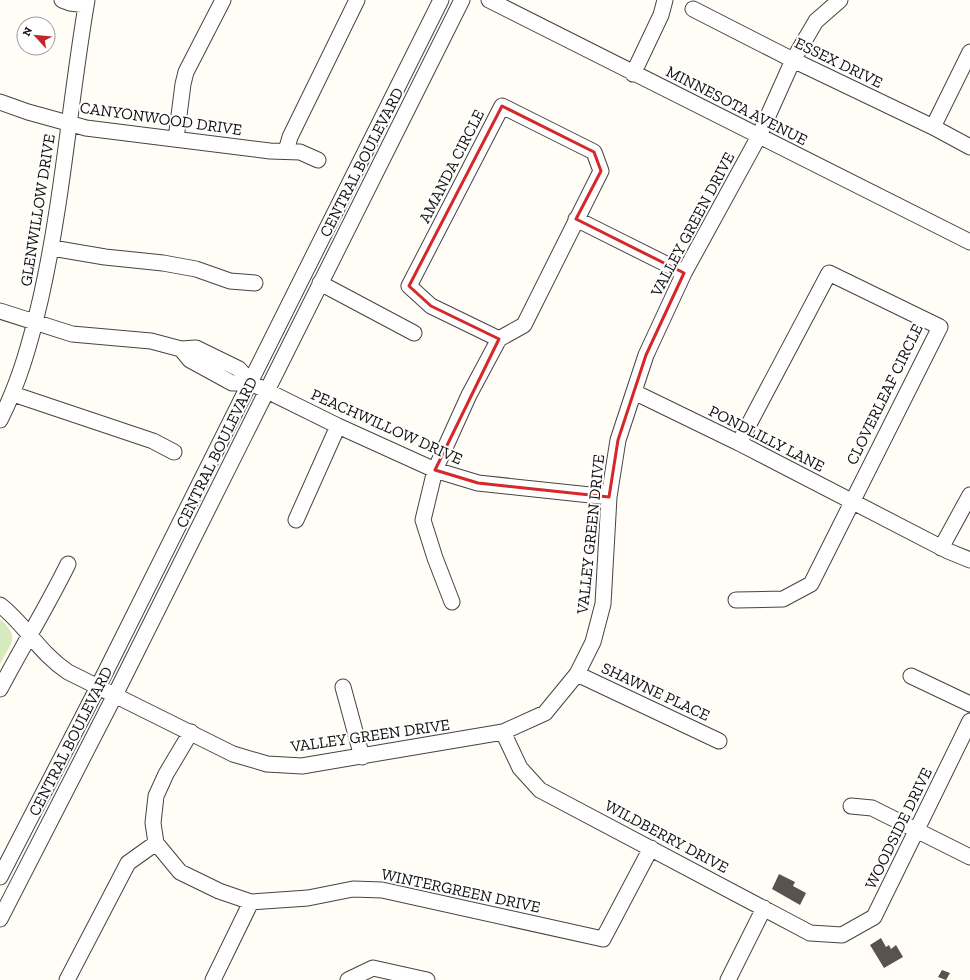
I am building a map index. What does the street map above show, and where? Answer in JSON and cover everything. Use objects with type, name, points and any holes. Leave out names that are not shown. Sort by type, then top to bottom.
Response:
[{"type":"street","points":[[62,0],[70,3],[87,3]]},
{"type":"street","points":[[176,139],[186,72],[223,0]]},
{"type":"street","points":[[286,151],[290,137],[357,0]]},
{"type":"street","name":"CENTRAL BOULEVARD","points":[[2,868],[98,687],[441,0]]},
{"type":"street","name":"CENTRAL BOULEVARD","points":[[0,919],[22,873],[115,695],[462,0]]},
{"type":"street","name":"MINNESOTA AVENUE","points":[[489,0],[633,74],[970,242]]},
{"type":"street","points":[[633,74],[661,15],[665,0]]},
{"type":"street","name":"VALLEY GREEN DRIVE","points":[[0,605],[14,617],[47,656],[57,664],[98,687],[233,754],[267,764],[302,766],[503,732],[545,713],[577,674],[593,642],[603,604],[609,497],[618,440],[646,355],[684,273],[759,136],[794,60],[816,22],[840,0]]},
{"type":"street","name":"GLENWILLOW DRIVE","points":[[0,420],[13,394],[35,323],[52,248],[87,3]]},
{"type":"street","name":"ESSEX DRIVE","points":[[693,8],[794,60],[933,127],[970,147]]},
{"type":"street","points":[[933,127],[970,52]]},
{"type":"street","name":"CANYONWOOD DRIVE","points":[[0,102],[28,112],[86,128],[270,152],[300,152],[318,160]]},
{"type":"street","name":"AMANDA CIRCLE","points":[[502,106],[594,152],[601,172],[576,219],[524,325],[499,339],[431,306],[409,286],[502,106]]},
{"type":"street","points":[[576,219],[684,273]]},
{"type":"street","points":[[52,248],[106,257],[163,263],[196,269],[230,281],[255,283]]},
{"type":"street","name":"CLOVERLEAF CIRCLE","points":[[739,444],[828,272],[940,327],[851,501]]},
{"type":"street","points":[[320,283],[414,332]]},
{"type":"street","name":"PEACHWILLOW DRIVE","points":[[0,311],[72,334],[150,341],[181,349],[190,360],[232,383],[251,383],[338,426],[435,470],[478,483],[609,497]]},
{"type":"street","points":[[452,602],[435,558],[423,520],[435,470],[470,395],[499,339]]},
{"type":"street","name":"PONDLILLY LANE","points":[[634,392],[942,548],[970,560]]},
{"type":"street","points":[[13,394],[153,441],[174,452]]},
{"type":"street","points":[[296,520],[338,426]]},
{"type":"street","points":[[942,548],[970,495]]},
{"type":"street","points":[[736,600],[783,599],[811,584],[851,501]]},
{"type":"street","points":[[0,689],[29,635],[43,614],[68,564]]},
{"type":"street","name":"SHAWNE PLACE","points":[[577,674],[719,741]]},
{"type":"street","points":[[911,676],[970,704]]},
{"type":"street","points":[[344,686],[362,757]]},
{"type":"street","name":"WOODSIDE DRIVE","points":[[842,935],[874,917],[970,721]]},
{"type":"street","points":[[67,980],[128,863],[156,843],[153,823],[156,796],[166,774],[191,732]]},
{"type":"street","name":"WILDBERRY DRIVE","points":[[503,732],[520,768],[540,790],[810,933],[842,935]]},
{"type":"street","points":[[851,806],[872,808],[970,857]]},
{"type":"street","name":"WINTERGREEN DRIVE","points":[[156,843],[180,872],[220,891],[251,902],[308,898],[353,889],[382,890],[603,939],[651,848]]},
{"type":"street","points":[[2,868],[22,873]]},
{"type":"street","points":[[213,980],[251,902]]},
{"type":"street","points":[[728,980],[764,908]]},
{"type":"street","points":[[348,980],[373,968],[426,980]]},
{"type":"highlighted area","points":[[502,106],[594,152],[601,171],[576,219],[684,273],[646,355],[618,440],[609,497],[478,483],[435,470],[499,339],[431,306],[409,286]]},
{"type":"green space","points":[[0,619],[10,631],[12,641],[0,664]]},
{"type":"building","points":[[779,874],[795,882],[793,886],[806,893],[800,905],[772,889]]},
{"type":"building","points":[[881,938],[886,947],[889,945],[891,949],[896,945],[903,957],[884,968],[870,945]]},
{"type":"building","points":[[942,970],[950,973],[946,980],[938,977]]}]
